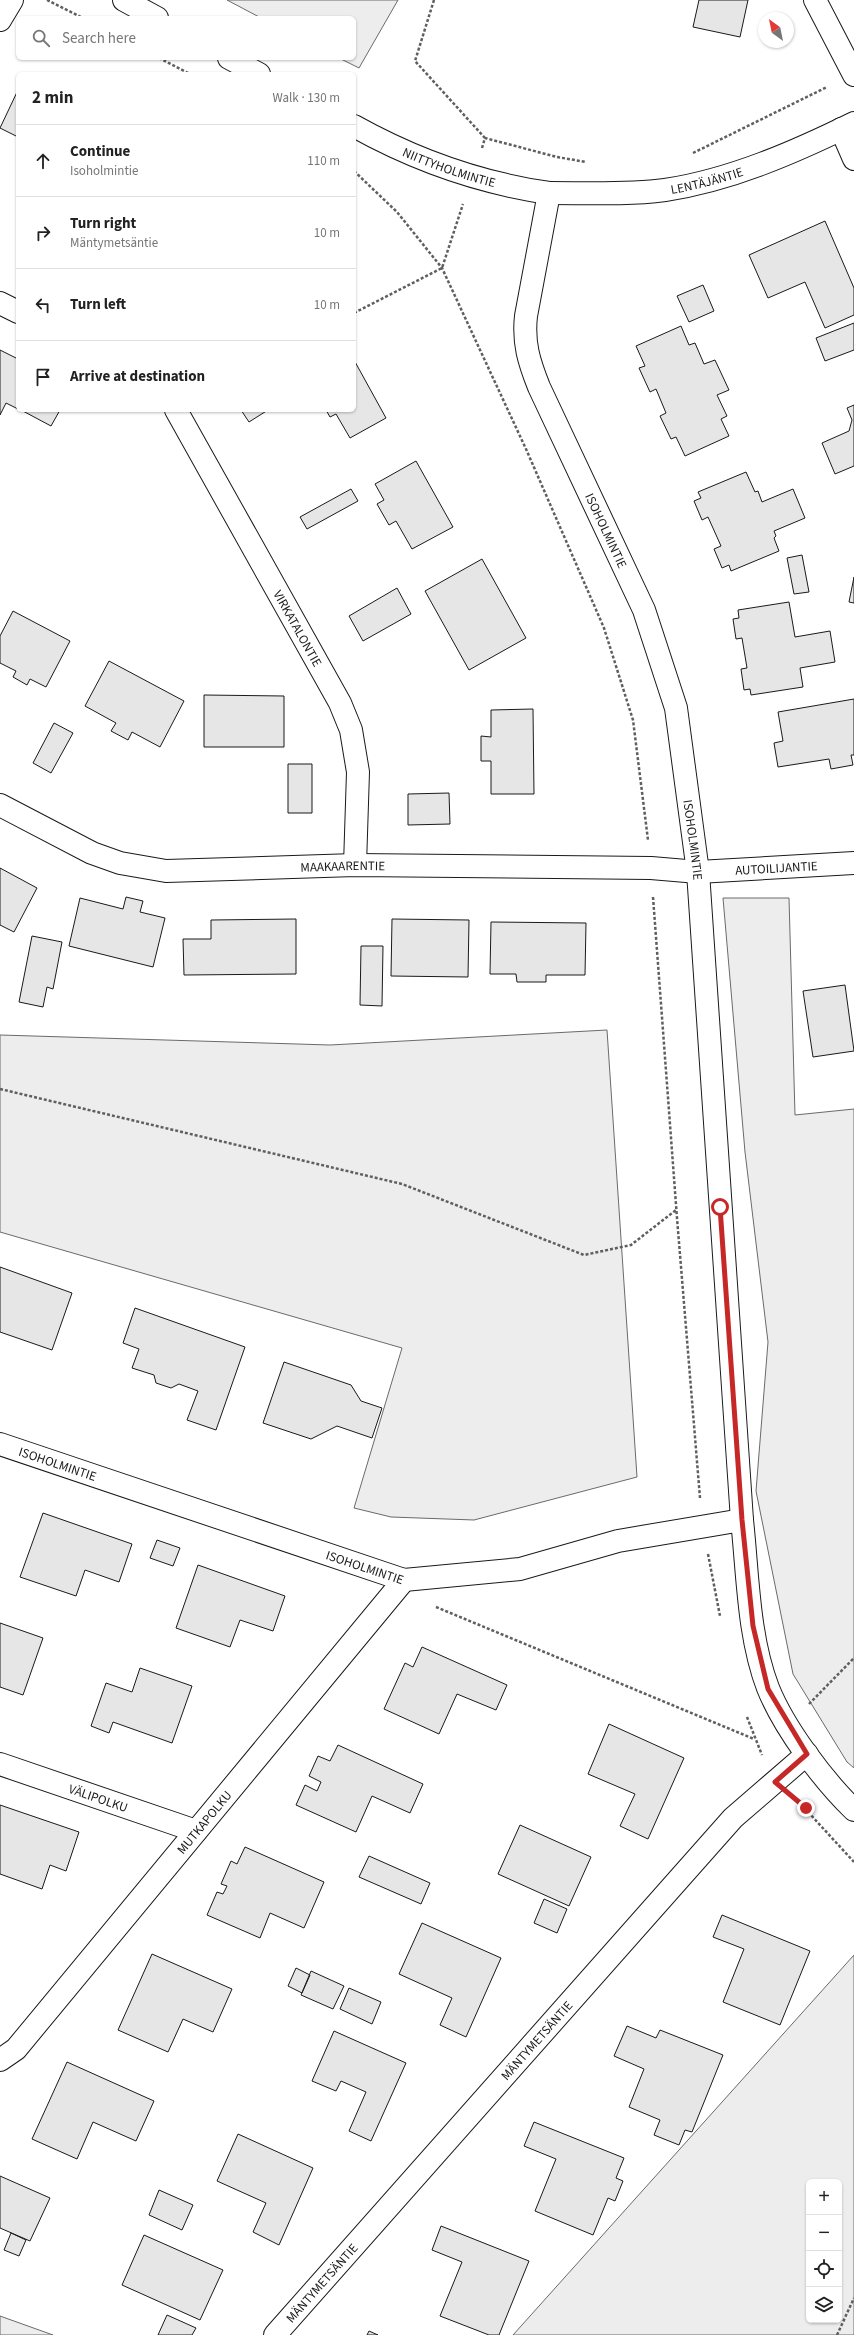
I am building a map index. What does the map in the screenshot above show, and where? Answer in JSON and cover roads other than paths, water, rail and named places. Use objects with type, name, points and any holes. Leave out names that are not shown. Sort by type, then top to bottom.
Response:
[{"type":"street","points":[[0,20],[12,0]]},
{"type":"street","points":[[124,0],[153,16]]},
{"type":"street","points":[[815,0],[854,74]]},
{"type":"street","points":[[234,60],[255,72]]},
{"type":"street","points":[[848,126],[854,159]]},
{"type":"street","name":"LENTÄJÄNTIE","points":[[549,193],[620,193],[665,190],[706,181],[781,156],[848,126]]},
{"type":"street","name":"NIITTYHOLMINTIE","points":[[356,127],[418,158],[472,176],[517,188],[549,193]]},
{"type":"street","name":"ISOHOLMINTIE","points":[[549,193],[526,316],[524,334],[527,355],[539,387],[644,610],[676,708],[698,872],[742,1520],[753,1626],[768,1689],[807,1754],[835,1791],[854,1810]]},
{"type":"street","points":[[0,303],[16,311]]},
{"type":"street","name":"VIRKATALONTIE","points":[[177,412],[340,703],[351,730],[358,772],[355,865]]},
{"type":"street","name":"MAAKAARENTIE","points":[[0,805],[92,853],[120,862],[166,871],[355,865],[651,868],[698,872]]},
{"type":"street","name":"AUTOILIJANTIE","points":[[698,872],[854,863]]},
{"type":"street","name":"ISOHOLMINTIE","points":[[0,1444],[404,1580],[520,1569],[618,1541],[742,1520]]},
{"type":"street","name":"MUTKAPOLKU","points":[[0,2060],[16,2049],[404,1580]]},
{"type":"street","name":"MÄNTYMETSÄNTIE","points":[[275,2335],[733,1818],[807,1754]]},
{"type":"street","name":"VÄLIPOLKU","points":[[0,1764],[196,1831]]}]
